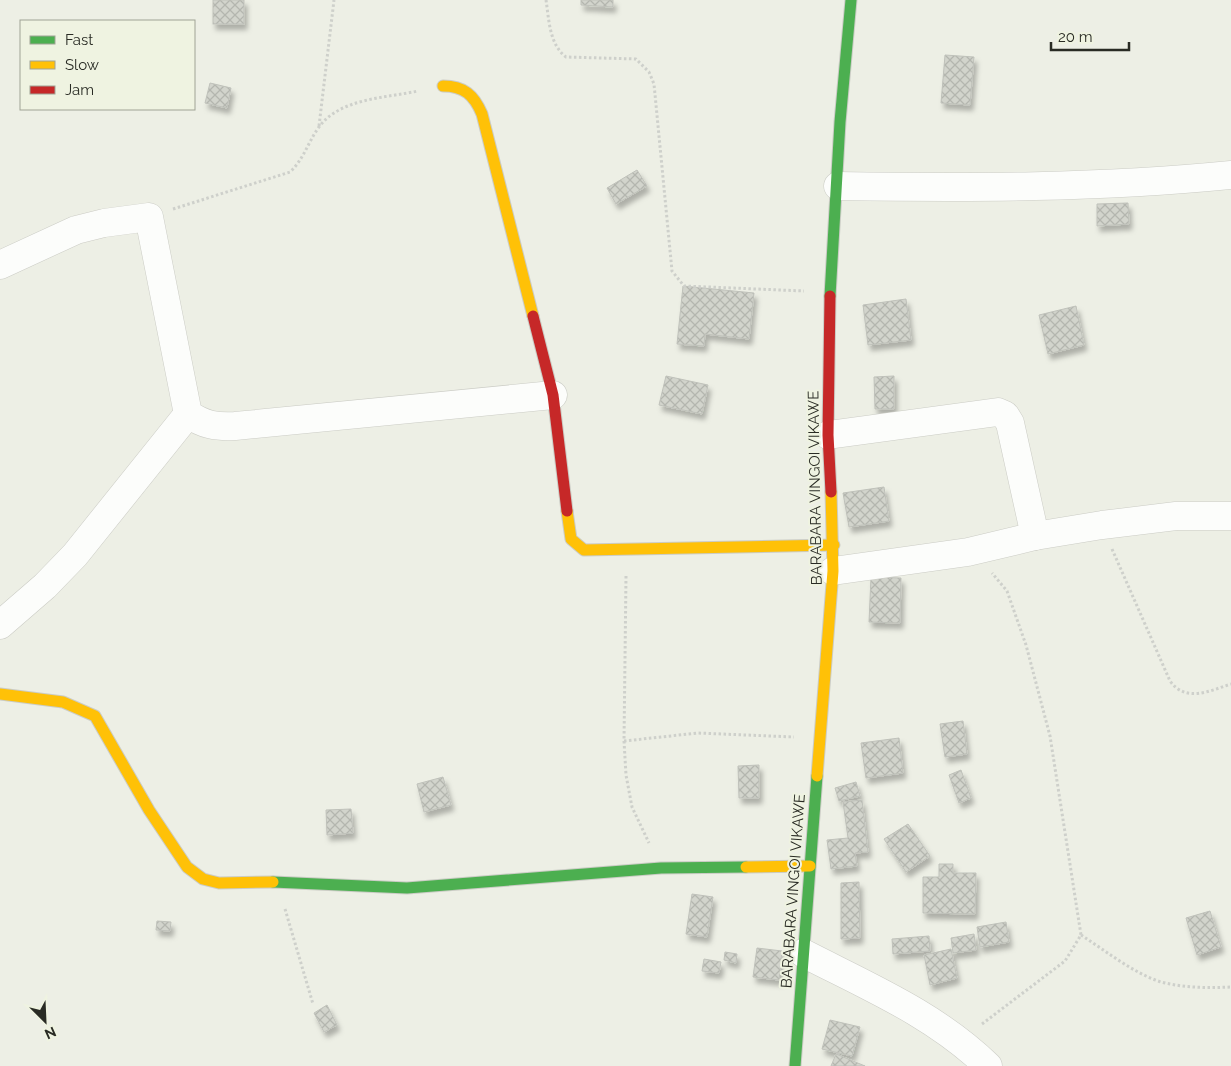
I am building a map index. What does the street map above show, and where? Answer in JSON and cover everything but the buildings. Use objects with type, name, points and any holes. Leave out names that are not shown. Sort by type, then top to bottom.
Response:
[{"type":"street","name":"BARABARA VINGOI VIKAWE","points":[[795,1066],[833,571],[834,545],[828,435],[830,292],[838,186],[840,122],[851,0]]},
{"type":"street","points":[[443,86],[462,87],[470,92],[482,114],[553,395],[571,539],[584,550],[834,545]]},
{"type":"street","points":[[838,186],[996,188],[1096,185],[1231,175]]},
{"type":"street","points":[[0,265],[76,230],[104,223],[149,217],[188,414],[203,424],[218,427],[553,395]]},
{"type":"street","points":[[828,435],[998,412],[1005,416],[1010,423],[1035,536]]},
{"type":"street","points":[[0,625],[45,586],[75,555],[188,414]]},
{"type":"street","points":[[833,571],[968,552],[1035,536],[1102,525],[1176,516],[1231,516]]},
{"type":"street","points":[[0,694],[30,696],[87,710],[95,716],[149,810],[187,867],[204,879],[219,883],[277,882],[407,888],[661,868],[810,866]]},
{"type":"street","points":[[803,953],[924,1015],[964,1043],[988,1066]]},
{"type":"path","points":[[319,127],[334,0]]},
{"type":"path","points":[[546,0],[553,39],[556,47],[566,57],[636,59],[649,72],[654,84],[672,271],[679,282],[684,286],[830,292]]},
{"type":"path","points":[[149,217],[245,188],[290,172],[301,159],[319,127],[329,116],[361,102],[443,86]]},
{"type":"path","points":[[1102,525],[1170,681],[1176,689],[1185,694],[1194,695],[1231,684]]},
{"type":"path","points":[[626,548],[624,741],[626,776],[632,807],[661,868]]},
{"type":"path","points":[[964,1043],[988,1017],[1027,992],[1065,961],[1080,935],[1050,736],[1030,658],[1006,591],[999,580],[968,552]]},
{"type":"path","points":[[624,741],[698,733],[819,737]]},
{"type":"path","points":[[277,882],[313,1004]]},
{"type":"path","points":[[1080,935],[1133,968],[1161,982],[1194,988],[1231,987]]},
{"type":"traffic: fast","points":[[830,296],[840,122],[851,0]]},
{"type":"traffic: fast","points":[[795,1066],[817,776]]},
{"type":"traffic: fast","points":[[273,882],[407,888],[661,868],[746,867]]},
{"type":"traffic: slow","points":[[443,86],[457,88],[467,93],[472,97],[482,114],[533,316]]},
{"type":"traffic: slow","points":[[817,776],[833,571],[831,492]]},
{"type":"traffic: slow","points":[[567,511],[571,539],[584,550],[834,545]]},
{"type":"traffic: slow","points":[[0,694],[63,702],[95,716],[149,810],[187,867],[203,879],[219,883],[273,882]]},
{"type":"traffic: slow","points":[[746,867],[810,866]]},
{"type":"traffic: jam","points":[[830,296],[828,435],[831,492]]},
{"type":"traffic: jam","points":[[533,316],[553,395],[567,511]]}]
